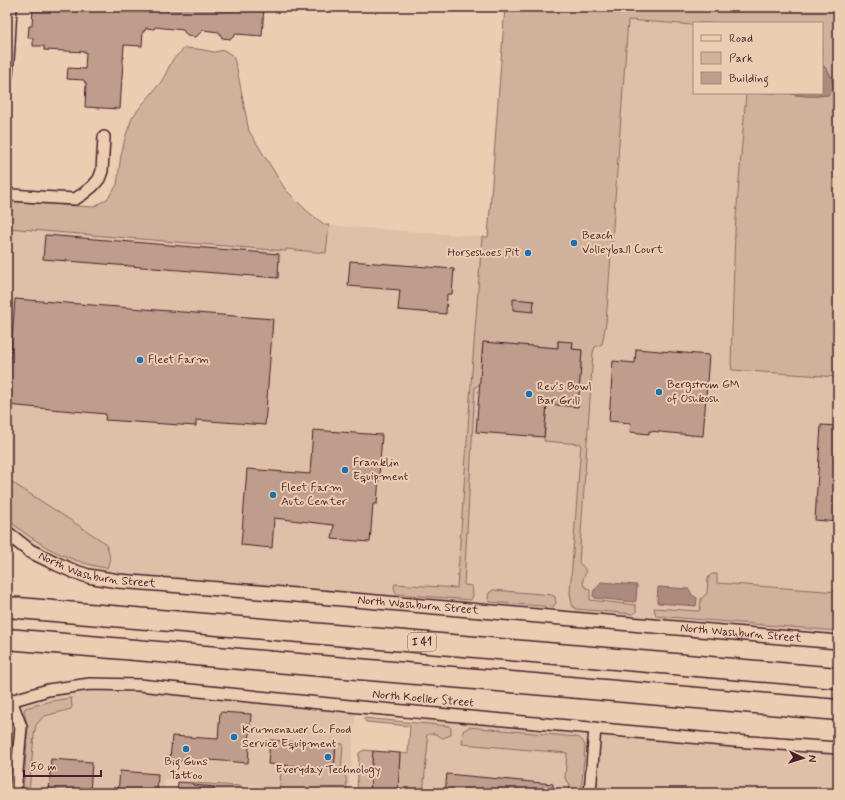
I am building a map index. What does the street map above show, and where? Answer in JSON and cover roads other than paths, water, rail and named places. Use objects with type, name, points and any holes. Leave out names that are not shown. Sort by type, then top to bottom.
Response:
[{"type":"highway","name":"I 41","points":[[7,607],[838,678]]},
{"type":"highway","points":[[7,640],[838,710]]},
{"type":"street","points":[[7,76],[11,7]]},
{"type":"street","points":[[7,192],[12,195],[39,198],[75,199],[93,186],[99,179],[102,171],[104,136]]},
{"type":"street","name":"North Washburn Street","points":[[8,534],[30,551],[73,571],[88,576],[118,581],[838,642]]},
{"type":"street","name":"North Koeller Street","points":[[9,701],[48,690],[90,684],[138,685],[348,706],[734,741],[838,748]]},
{"type":"street","points":[[9,701],[21,727],[15,793]]},
{"type":"street","points":[[590,793],[595,728]]},
{"type":"place","name":"Beach Volleyball Court","points":[[574,243]]},
{"type":"place","name":"Horseshoes Pit","points":[[528,253]]},
{"type":"place","name":"Fleet Farm","points":[[140,360]]},
{"type":"place","name":"Bergstrom GM of Oshkosh","points":[[659,392]]},
{"type":"place","name":"Rev's Bowl Bar Grill","points":[[529,394]]},
{"type":"place","name":"Franklin Equipment","points":[[345,470]]},
{"type":"place","name":"Fleet Farm Auto Center","points":[[273,495]]},
{"type":"place","name":"Krumenauer Co. Food Service Equipment","points":[[234,737]]},
{"type":"place","name":"Big Guns Tattoo","points":[[186,749]]},
{"type":"place","name":"Everyday Technology","points":[[328,757]]}]
